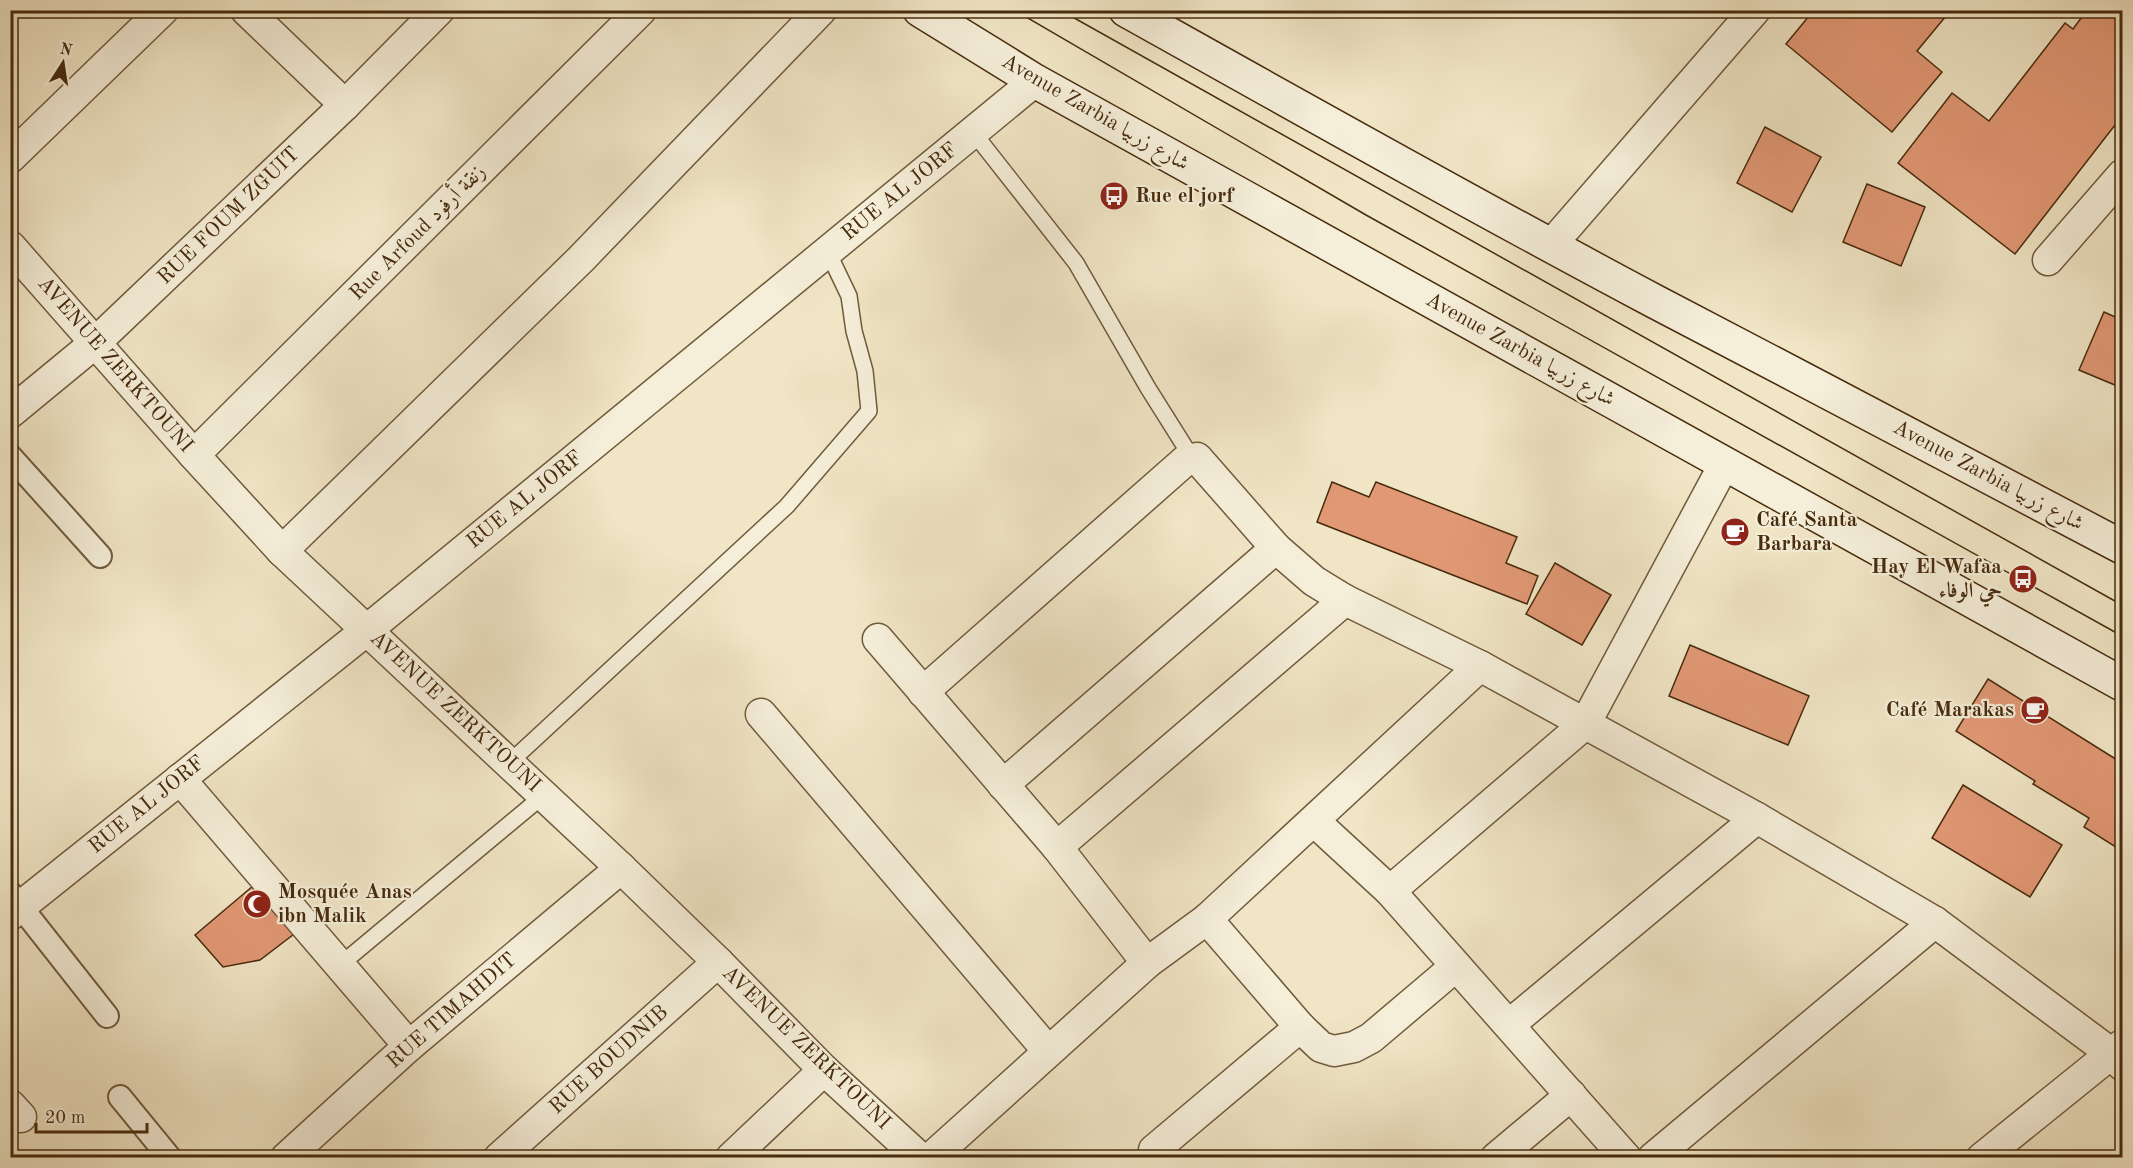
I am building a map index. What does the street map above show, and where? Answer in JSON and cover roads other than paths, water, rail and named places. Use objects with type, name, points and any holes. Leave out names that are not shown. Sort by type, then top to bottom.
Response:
[{"type":"main road","name":"Avenue Zarbia شارع زربيا","points":[[920,10],[1035,81],[2122,684]]},
{"type":"main road","name":"Avenue Zarbia شارع زربيا","points":[[1126,10],[1551,245],[2122,547]]},
{"type":"street","points":[[10,158],[163,10]]},
{"type":"street","name":"RUE FOUM ZGUIT","points":[[10,413],[95,343],[345,105],[439,10]]},
{"type":"street","name":"Rue Arfoud زنقة أرفود","points":[[194,455],[641,10]]},
{"type":"street","points":[[282,551],[581,259],[821,10]]},
{"type":"street","points":[[1551,245],[1755,10]]},
{"type":"street","points":[[255,14],[345,105]]},
{"type":"street","name":"RUE AL JORF","points":[[14,905],[180,779],[368,630],[1035,81]]},
{"type":"street","points":[[2048,260],[2122,174]]},
{"type":"street","name":"AVENUE ZERKTOUNI","points":[[10,246],[282,551],[621,868],[824,1070],[920,1158]]},
{"type":"street","points":[[10,456],[100,556]]},
{"type":"street","points":[[923,692],[1177,468],[1192,458],[1201,461],[1276,548],[1314,581],[1345,600],[1480,666],[1757,818],[1935,922],[2119,1055],[1982,1158]]},
{"type":"street","points":[[1390,891],[1585,724],[1725,463]]},
{"type":"street","points":[[1003,785],[1276,548]]},
{"type":"street","points":[[1057,847],[1345,600]]},
{"type":"street","points":[[878,639],[1057,847],[1147,963]]},
{"type":"street","points":[[931,1158],[1047,1050],[1147,963],[1207,919],[1480,666]]},
{"type":"street","points":[[761,714],[1047,1050]]},
{"type":"street","points":[[180,779],[409,1046]]},
{"type":"street","points":[[1509,1025],[1757,818]]},
{"type":"street","points":[[1314,821],[1390,891],[1626,1158]]},
{"type":"street","name":"RUE TIMAHDIT","points":[[286,1158],[409,1046],[621,868]]},
{"type":"street","points":[[14,905],[106,1016]]},
{"type":"street","points":[[1207,919],[1300,1027],[1321,1047],[1334,1050],[1354,1047],[1371,1038],[1456,966]]},
{"type":"street","points":[[1653,1158],[1935,922]]},
{"type":"street","name":"RUE BOUDNIB","points":[[499,1158],[718,962]]},
{"type":"street","points":[[1160,1158],[1154,1150],[1300,1027]]},
{"type":"street","points":[[731,1158],[824,1070]]},
{"type":"street","points":[[1496,1158],[1571,1095]]},
{"type":"street","points":[[120,1096],[170,1158]]},
{"type":"lane","points":[[973,132],[1076,262],[1192,458]]},
{"type":"lane","points":[[509,763],[787,506],[869,411],[865,371],[854,331],[849,297],[828,252]]},
{"type":"lane","points":[[340,966],[544,795]]},
{"type":"tram line","points":[[1014,10],[1366,215],[2122,636]]},
{"type":"tram line","points":[[1060,10],[2122,605]]},
{"type":"place","name":"Rue el jorf","points":[[1114,196]]},
{"type":"place","name":"Café Santa Barbara","points":[[1735,532]]},
{"type":"place","name":"Hay El Wafaa حي الوفاء","points":[[2023,579]]},
{"type":"place","name":"Café Marakas","points":[[2035,710]]},
{"type":"place","name":"Mosquée Anas ibn Malik","points":[[257,904]]}]
